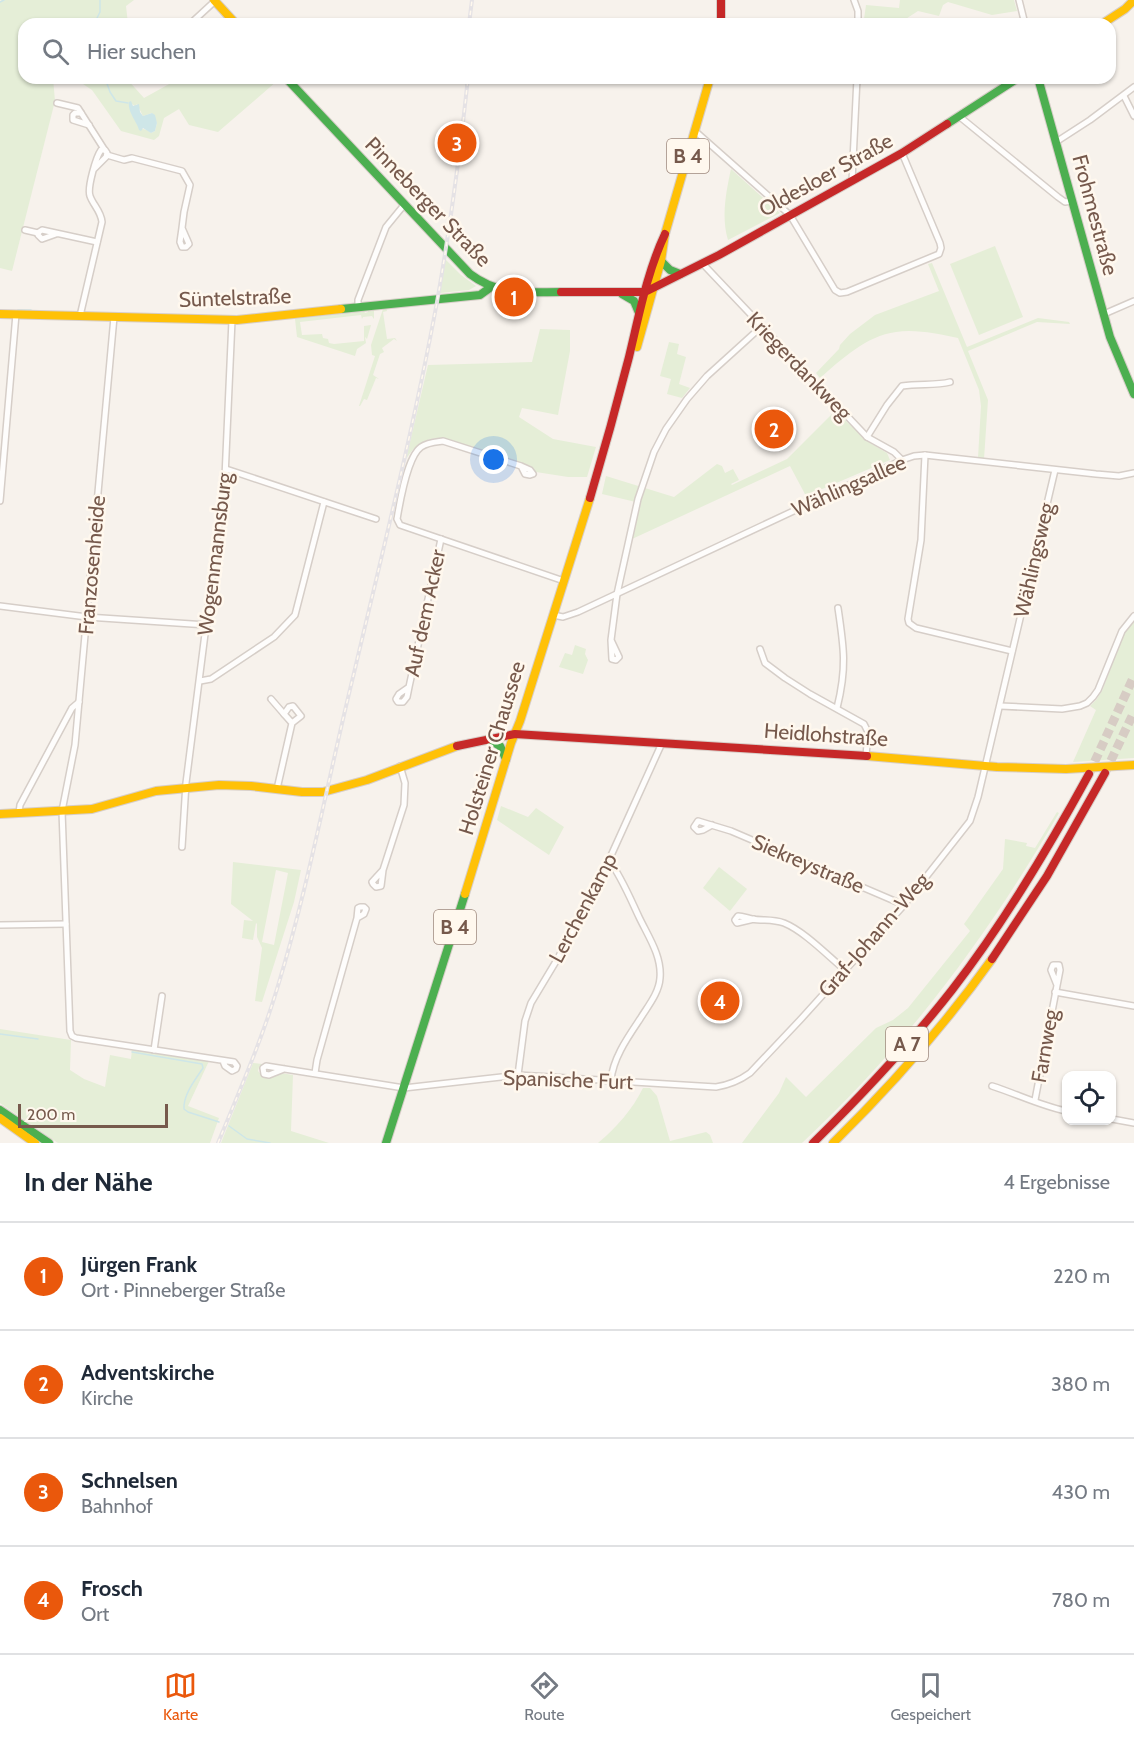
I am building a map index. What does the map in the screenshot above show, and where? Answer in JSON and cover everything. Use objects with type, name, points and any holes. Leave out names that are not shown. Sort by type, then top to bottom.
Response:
[{"type":"main road","points":[[721,0],[721,18]]},
{"type":"main road","points":[[1111,18],[1134,0]]},
{"type":"main road","points":[[214,1],[230,18]]},
{"type":"main road","points":[[1125,9],[1134,7]]},
{"type":"main road","name":"Pinneberger Straße","points":[[292,84],[464,270],[483,284],[510,292],[645,292]]},
{"type":"main road","name":"Holsteiner Chaussee","points":[[629,363],[636,350],[654,288],[665,234],[708,84]]},
{"type":"main road","name":"Oldesloer Straße","points":[[645,292],[902,153],[1009,84]]},
{"type":"main road","name":"Frohmestraße","points":[[1040,84],[1114,349],[1134,394]]},
{"type":"main road","name":"Holsteiner Chaussee","points":[[387,1143],[612,425],[629,363],[639,313],[658,249],[665,234]]},
{"type":"main road","points":[[661,261],[669,270],[680,274]]},
{"type":"main road","points":[[470,295],[483,284]]},
{"type":"main road","name":"Süntelstraße","points":[[0,314],[232,320],[483,294],[491,287]]},
{"type":"main road","points":[[620,293],[634,301],[639,313]]},
{"type":"main road","name":"Heidlohstraße","points":[[0,814],[99,808],[156,791],[186,787],[251,786],[323,792],[367,780],[454,747],[515,734],[866,756],[985,766],[1066,769],[1134,765]]},
{"type":"main road","points":[[488,739],[500,746],[506,759]]},
{"type":"main road","name":"A 7","points":[[833,1143],[931,1038],[987,968],[1045,880],[1105,773]]},
{"type":"main road","name":"A 7","points":[[813,1143],[849,1108],[900,1052],[969,967],[1033,872],[1089,774]]},
{"type":"main road","points":[[0,1110],[47,1142]]},
{"type":"main road","points":[[0,1118],[36,1143]]},
{"type":"street","points":[[854,0],[858,18]]},
{"type":"street","points":[[1019,0],[1024,18]]},
{"type":"street","points":[[196,18],[214,1]]},
{"type":"street","points":[[852,181],[857,84]]},
{"type":"street","points":[[1056,142],[1134,87]]},
{"type":"street","points":[[1124,96],[1134,116]]},
{"type":"street","points":[[57,103],[77,108],[105,152],[124,160],[134,158],[182,171],[190,185],[183,212],[183,228]]},
{"type":"street","points":[[81,113],[74,114],[73,120],[89,126]]},
{"type":"street","points":[[960,117],[1058,197],[1065,202],[1072,201]]},
{"type":"street","points":[[695,131],[790,215],[835,290],[840,293],[939,254],[940,243],[902,153]]},
{"type":"street","points":[[80,316],[102,218],[89,193],[94,169],[105,152]]},
{"type":"street","points":[[358,307],[358,300],[386,227],[404,205]]},
{"type":"street","points":[[25,230],[38,233],[42,230],[97,242]]},
{"type":"street","name":"Kriegerdankweg","points":[[702,263],[760,327],[867,437],[894,452],[902,460]]},
{"type":"street","points":[[1104,314],[1134,301]]},
{"type":"street","points":[[0,501],[16,314]]},
{"type":"street","name":"Franzosenheide","points":[[114,317],[79,702],[72,762],[62,811],[70,1031],[76,1038],[154,1050]]},
{"type":"street","name":"Wogenmannsburg","points":[[182,847],[186,787],[226,469],[232,320]]},
{"type":"street","points":[[611,640],[617,594],[643,481],[654,452],[687,399],[707,376],[760,327]]},
{"type":"street","points":[[867,437],[902,386],[940,385],[950,382]]},
{"type":"street","points":[[520,466],[443,441],[430,442],[413,455],[409,465],[398,519],[400,525],[564,581]]},
{"type":"street","points":[[925,455],[921,540],[909,623],[916,628],[938,634],[1012,651]]},
{"type":"street","name":"Wählingsallee","points":[[553,615],[563,617],[578,612],[902,460],[925,455],[1115,476],[1134,473]]},
{"type":"street","points":[[226,469],[376,519]]},
{"type":"street","name":"Wählingsweg","points":[[985,766],[1054,470]]},
{"type":"street","points":[[200,681],[211,679],[274,637],[295,615],[324,502]]},
{"type":"street","name":"Auf dem Acker","points":[[409,687],[441,539]]},
{"type":"street","points":[[0,606],[87,617],[207,625]]},
{"type":"street","points":[[837,708],[845,668],[838,608]]},
{"type":"street","points":[[1000,706],[1062,709],[1088,703],[1098,690],[1122,631],[1134,616]]},
{"type":"street","points":[[760,649],[765,663],[778,673],[867,726],[866,756]]},
{"type":"street","points":[[271,699],[292,723]]},
{"type":"street","points":[[19,813],[20,805],[43,760],[72,708],[79,702]]},
{"type":"street","points":[[278,789],[292,723],[301,716],[293,706],[288,707],[284,714]]},
{"type":"street","name":"Lerchenkamp","points":[[518,1075],[521,1043],[531,1003],[558,958],[609,860],[662,743]]},
{"type":"street","points":[[383,870],[404,805],[405,783],[400,766]]},
{"type":"street","name":"Graf-Johann-Weg","points":[[732,1083],[750,1073],[903,905],[970,821],[977,804],[985,766]]},
{"type":"street","name":"Siekreystraße","points":[[712,825],[743,836],[903,905]]},
{"type":"street","points":[[609,860],[620,875],[653,944],[661,972],[656,994],[614,1063],[611,1080]]},
{"type":"street","points":[[315,1073],[357,918]]},
{"type":"street","points":[[754,919],[772,920],[796,929],[845,970]]},
{"type":"street","points":[[0,925],[66,924]]},
{"type":"street","name":"Farnweg","points":[[1035,1100],[1057,985]]},
{"type":"street","name":"Farnweg","points":[[1055,992],[1134,1006]]},
{"type":"street","points":[[162,996],[154,1050],[223,1061]]},
{"type":"street","name":"Spanische Furt","points":[[284,1069],[404,1088],[518,1075],[710,1087],[726,1086],[732,1083]]},
{"type":"street","points":[[992,1086],[1062,1110]]},
{"type":"street","points":[[1116,1120],[1134,1123]]},
{"type":"green space","points":[[134,0],[126,6],[127,18],[18,18],[18,84],[54,84],[55,101],[12,271],[0,268],[0,1]]},
{"type":"green space","points":[[900,0],[1014,0],[1017,11],[992,15],[948,2],[943,5],[939,16],[918,11],[907,18],[864,18],[866,5],[899,8]]},
{"type":"green space","points":[[83,84],[131,84],[144,98],[169,84],[274,84],[218,132],[189,125],[179,109],[164,118],[159,136],[154,140],[121,131],[92,90]],"holes":[[[132,104],[135,106],[137,104],[143,116],[152,113],[157,123],[155,131],[151,133],[139,128],[130,109]]]},
{"type":"green space","points":[[731,169],[780,213],[728,240],[725,213]]},
{"type":"green space","points":[[995,246],[1023,317],[979,335],[950,264]]},
{"type":"green space","points":[[445,259],[476,286],[469,290],[440,293]]},
{"type":"green space","points":[[932,263],[967,347],[1038,318],[1070,324],[1037,322],[968,351],[988,400],[984,459],[978,458],[981,406],[979,390],[958,338],[911,331],[885,334],[855,349],[820,378],[816,373],[850,334],[875,315],[939,291],[928,264]]},
{"type":"green space","points":[[386,308],[387,311],[383,312],[387,339],[395,338],[397,341],[394,339],[382,348],[384,352],[380,354],[373,375],[379,379],[376,378],[367,400],[364,399],[359,406],[375,356],[372,355],[371,345],[383,309]]},
{"type":"green space","points":[[374,310],[374,319],[372,316],[362,319],[361,315],[300,322],[302,335],[322,334],[329,343],[334,344],[364,341],[364,326],[371,325],[367,339],[365,337],[366,343],[357,349],[355,356],[297,337],[295,319],[364,311],[365,313]]},
{"type":"green space","points":[[540,329],[570,330],[570,351],[558,415],[522,408],[519,417],[553,439],[596,447],[587,477],[568,477],[536,472],[531,466],[441,438],[420,443],[406,459],[428,365],[532,362]]},
{"type":"green space","points":[[669,342],[679,344],[677,354],[686,357],[679,384],[690,388],[682,398],[667,394],[671,379],[660,376]]},
{"type":"green space","points":[[835,411],[870,443],[887,453],[890,460],[806,496],[790,466],[632,539],[640,503],[602,494],[606,476],[674,497],[717,464],[722,466],[725,473],[733,469],[739,480],[732,485],[787,459]]},
{"type":"green space","points":[[1134,619],[1134,758],[1073,762],[1096,710],[1090,706],[1102,691],[1126,628]]},
{"type":"green space","points":[[575,645],[586,649],[585,654],[588,660],[583,674],[559,667],[565,653],[572,655]]},
{"type":"green space","points":[[501,806],[528,817],[536,808],[564,827],[549,855],[497,820]]},
{"type":"green space","points":[[1057,812],[1059,813],[1004,903],[943,988],[876,1068],[840,1106],[802,1143],[742,1143],[779,1093],[786,1077],[806,1097],[876,1028],[893,1020],[908,1008],[970,931],[964,924],[1003,869],[1005,839],[1027,843],[1026,846],[1035,848]]},
{"type":"green space","points":[[233,862],[301,870],[294,902],[262,1002],[255,1001],[262,948],[257,937],[257,924],[253,940],[242,938],[244,920],[253,921],[231,904]],"holes":[[[276,870],[288,873],[274,945],[262,942]]]},
{"type":"green space","points":[[719,867],[747,889],[730,911],[703,888]]},
{"type":"green space","points":[[0,1029],[71,1040],[70,1070],[84,1079],[105,1087],[110,1055],[131,1059],[132,1049],[209,1061],[188,1106],[219,1118],[210,1143],[58,1143],[0,1103]]},
{"type":"green space","points":[[253,1063],[262,1064],[258,1071],[264,1078],[281,1073],[293,1075],[291,1131],[329,1143],[221,1143]]},
{"type":"green space","points":[[643,1088],[650,1088],[657,1096],[670,1141],[706,1132],[713,1143],[598,1143],[624,1118]]},
{"type":"water","points":[[131,101],[133,106],[139,104],[143,116],[152,113],[155,115],[157,123],[155,131],[151,133],[143,128],[139,130],[129,109]]},
{"type":"waterway","points":[[0,2],[4,0]]},
{"type":"waterway","points":[[97,18],[100,12],[100,0]]},
{"type":"waterway","points":[[107,84],[116,101],[128,103]]},
{"type":"waterway","points":[[18,310],[31,310]]},
{"type":"waterway","points":[[0,1034],[38,1039]]},
{"type":"waterway","points":[[132,1052],[202,1064],[203,1068],[187,1093],[184,1109],[219,1122]]},
{"type":"waterway","points":[[229,1126],[247,1139],[270,1143]]},
{"type":"tunnel","points":[[1089,774],[1134,676]]},
{"type":"tunnel","points":[[1105,773],[1134,712]]},
{"type":"railway","points":[[470,18],[472,0]]},
{"type":"railway","points":[[218,1143],[271,1009],[309,871],[398,488],[428,348],[450,218],[467,84]]},
{"type":"traffic: fast","points":[[292,84],[470,274],[502,289],[524,292],[561,292]]},
{"type":"traffic: fast","points":[[947,124],[1009,84]]},
{"type":"traffic: fast","points":[[1040,84],[1110,337],[1134,394]]},
{"type":"traffic: fast","points":[[661,261],[670,270],[680,274]]},
{"type":"traffic: fast","points":[[341,309],[480,295],[491,287]]},
{"type":"traffic: fast","points":[[622,294],[634,301],[639,313]]},
{"type":"traffic: fast","points":[[488,739],[500,746],[506,759]]},
{"type":"traffic: fast","points":[[386,1143],[465,894]]},
{"type":"traffic: fast","points":[[0,1110],[49,1143]]},
{"type":"traffic: slow","points":[[214,0],[230,18]]},
{"type":"traffic: slow","points":[[1111,18],[1134,0]]},
{"type":"traffic: slow","points":[[637,347],[661,261],[665,234],[708,84]]},
{"type":"traffic: slow","points":[[0,314],[237,320],[341,309]]},
{"type":"traffic: slow","points":[[465,894],[590,498]]},
{"type":"traffic: slow","points":[[0,814],[92,809],[156,791],[219,785],[323,792],[367,780],[457,746]]},
{"type":"traffic: slow","points":[[867,756],[997,767],[1066,769],[1134,765]]},
{"type":"traffic: slow","points":[[833,1143],[917,1054],[992,959]]},
{"type":"traffic: slow","points":[[0,1118],[35,1143]]},
{"type":"traffic: jam","points":[[721,0],[721,18]]},
{"type":"traffic: jam","points":[[561,292],[645,292],[719,255],[902,153],[947,124]]},
{"type":"traffic: jam","points":[[590,498],[620,392],[648,279],[665,234]]},
{"type":"traffic: jam","points":[[457,746],[515,734],[867,756]]},
{"type":"traffic: jam","points":[[992,959],[1047,876],[1105,773]]},
{"type":"traffic: jam","points":[[813,1143],[902,1050],[971,965],[1025,885],[1089,774]]},
{"type":"place","name":"Schnelsen","points":[[457,143]]},
{"type":"place","name":"Jürgen Frank","points":[[514,297]]},
{"type":"place","name":"Adventskirche","points":[[774,429]]},
{"type":"place","name":"Frosch","points":[[720,1001]]}]
